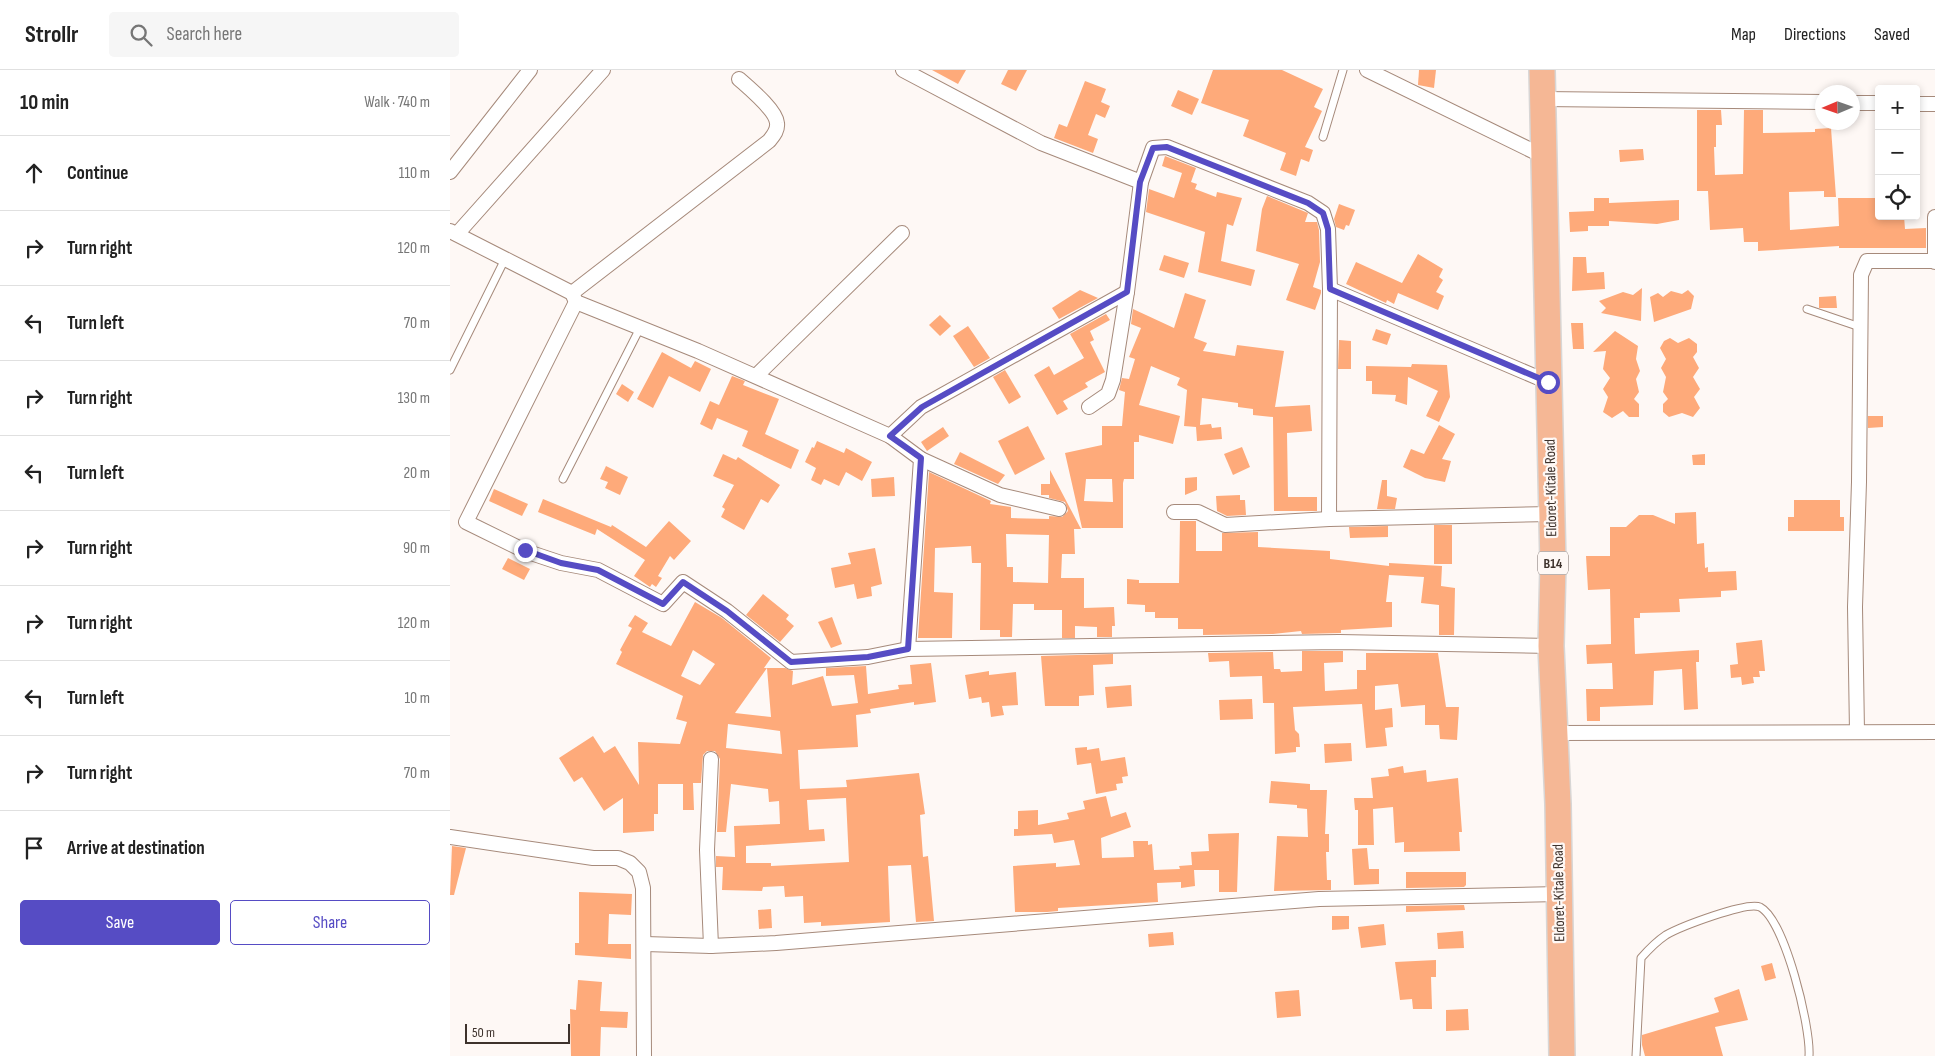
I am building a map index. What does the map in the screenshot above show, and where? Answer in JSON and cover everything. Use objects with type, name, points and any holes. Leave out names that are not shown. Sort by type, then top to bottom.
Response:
[{"type":"highway","name":"Eldoret-Kitale Road","points":[[1542,70],[1553,565],[1551,646],[1558,804],[1562,1056]]},
{"type":"street","points":[[450,172],[530,70]]},
{"type":"street","points":[[603,70],[453,233],[505,259],[574,298],[890,436],[921,458],[1000,495],[1059,509]]},
{"type":"street","points":[[904,70],[1041,143],[1140,182]]},
{"type":"street","points":[[1367,70],[1545,157]]},
{"type":"street","points":[[739,79],[773,113],[778,123],[776,132],[769,140],[574,298],[466,522],[525,550],[561,563],[598,570],[663,604],[683,582],[727,611],[791,662],[868,657],[908,649],[1340,642],[1551,646]]},
{"type":"street","points":[[1542,98],[1815,102]]},
{"type":"street","points":[[1860,103],[1875,103]]},
{"type":"street","points":[[1920,104],[1935,104]]},
{"type":"street","points":[[1089,407],[1108,394],[1110,387],[1127,292],[1140,182],[1153,148],[1167,147],[1308,203],[1323,213],[1328,229],[1330,289],[1329,519]]},
{"type":"street","points":[[1857,732],[1856,608],[1860,482],[1861,275],[1867,260],[1934,262],[1935,217]]},
{"type":"street","points":[[756,376],[902,233]]},
{"type":"street","points":[[1330,289],[1548,382]]},
{"type":"street","points":[[890,436],[922,407],[1127,292]]},
{"type":"street","points":[[908,649],[921,458]]},
{"type":"street","points":[[1174,512],[1198,512],[1225,525],[1329,519],[1551,514]]},
{"type":"street","points":[[1554,733],[1935,732]]},
{"type":"street","points":[[711,759],[707,850],[711,946]]},
{"type":"street","points":[[450,837],[593,858],[618,858],[630,863],[642,878],[645,944],[644,1056]]},
{"type":"street","points":[[645,944],[711,946],[776,944],[1319,900],[1559,894]]},
{"type":"lane","points":[[1323,137],[1343,70]]},
{"type":"lane","points":[[450,370],[505,259]]},
{"type":"lane","points":[[1807,309],[1860,328]]},
{"type":"lane","points":[[563,478],[640,328]]},
{"type":"lane","points":[[1636,1056],[1641,958],[1667,934],[1719,914],[1746,906],[1758,906],[1770,914],[1784,942],[1803,1009],[1810,1056]]},
{"type":"building","points":[[932,70],[966,70],[958,84]]},
{"type":"building","points":[[1008,70],[1027,70],[1016,91],[1001,84]]},
{"type":"building","points":[[1213,70],[1282,70],[1323,89],[1314,107],[1322,111],[1305,147],[1313,150],[1309,162],[1301,159],[1296,176],[1280,170],[1286,153],[1243,136],[1249,120],[1201,103]]},
{"type":"building","points":[[1419,70],[1436,70],[1434,88],[1418,85]]},
{"type":"building","points":[[1085,81],[1106,89],[1101,102],[1110,106],[1105,118],[1096,114],[1088,135],[1098,139],[1093,153],[1054,138],[1059,124],[1067,127]]},
{"type":"building","points":[[1178,90],[1199,99],[1192,115],[1171,106]]},
{"type":"building","points":[[1697,110],[1721,110],[1722,125],[1716,125],[1716,147],[1714,147],[1715,175],[1743,174],[1744,110],[1763,110],[1763,133],[1831,130],[1836,197],[1824,197],[1824,191],[1789,192],[1790,230],[1839,226],[1838,198],[1875,198],[1875,220],[1904,220],[1905,229],[1926,228],[1926,248],[1839,248],[1839,246],[1758,251],[1758,242],[1744,242],[1743,228],[1710,230],[1708,191],[1697,191]]},
{"type":"building","points":[[1643,149],[1644,160],[1620,162],[1619,150]]},
{"type":"building","points":[[1165,156],[1196,168],[1191,182],[1197,184],[1195,189],[1216,197],[1217,192],[1242,198],[1233,226],[1227,224],[1221,261],[1255,270],[1251,286],[1198,272],[1205,232],[1146,212],[1149,189],[1174,198],[1182,173],[1162,166]]},
{"type":"building","points":[[1267,196],[1308,213],[1305,222],[1317,222],[1320,262],[1313,287],[1321,290],[1321,293],[1315,310],[1286,300],[1299,264],[1256,251],[1262,209]]},
{"type":"building","points":[[1594,198],[1609,198],[1609,203],[1679,200],[1679,220],[1657,224],[1609,221],[1609,226],[1588,226],[1588,231],[1570,232],[1569,212],[1594,211]]},
{"type":"building","points":[[1339,204],[1355,210],[1349,226],[1346,225],[1344,230],[1336,227],[1334,219]]},
{"type":"building","points":[[1418,254],[1443,269],[1439,277],[1443,280],[1436,292],[1444,296],[1438,310],[1398,293],[1394,304],[1387,300],[1386,303],[1346,284],[1356,262],[1402,283]]},
{"type":"building","points":[[1164,255],[1189,263],[1184,278],[1159,270]]},
{"type":"building","points":[[1573,257],[1586,257],[1587,273],[1604,272],[1605,289],[1572,291]]},
{"type":"building","points":[[1642,288],[1641,321],[1601,313],[1606,308],[1599,301],[1623,292],[1633,295]]},
{"type":"building","points":[[1080,290],[1098,298],[1059,319],[1052,308]]},
{"type":"building","points":[[1688,290],[1694,296],[1691,309],[1654,322],[1650,297],[1658,293],[1663,297],[1671,291],[1682,294]]},
{"type":"building","points":[[1185,293],[1206,300],[1194,338],[1207,343],[1203,351],[1235,356],[1237,345],[1284,351],[1275,407],[1310,405],[1312,431],[1287,433],[1288,497],[1317,497],[1317,511],[1274,511],[1273,417],[1253,415],[1253,409],[1238,407],[1238,403],[1202,398],[1200,425],[1211,424],[1212,428],[1221,427],[1222,439],[1197,441],[1196,427],[1184,426],[1187,390],[1177,385],[1180,378],[1151,366],[1139,405],[1180,416],[1173,444],[1139,435],[1139,442],[1134,442],[1134,479],[1124,479],[1123,483],[1123,528],[1082,528],[1065,453],[1102,445],[1102,426],[1122,426],[1125,392],[1119,390],[1122,378],[1129,379],[1135,359],[1129,357],[1141,328],[1131,324],[1133,309],[1174,328]],"holes":[[[1086,479],[1112,479],[1113,502],[1084,501]]]},
{"type":"building","points":[[1836,296],[1837,308],[1819,308],[1819,297]]},
{"type":"building","points":[[1106,314],[1110,320],[1090,331],[1094,340],[1090,342],[1105,372],[1085,383],[1088,387],[1063,401],[1068,409],[1057,415],[1034,375],[1049,366],[1054,375],[1084,358],[1070,334]]},
{"type":"building","points":[[940,315],[951,326],[940,336],[929,325]]},
{"type":"building","points":[[1571,323],[1583,323],[1584,349],[1573,349]]},
{"type":"building","points":[[968,326],[990,358],[974,367],[953,336]]},
{"type":"building","points":[[1376,329],[1391,334],[1387,345],[1372,340]]},
{"type":"building","points":[[1615,331],[1638,346],[1636,359],[1640,371],[1636,379],[1639,392],[1634,399],[1639,404],[1639,417],[1629,417],[1623,411],[1612,418],[1603,412],[1608,397],[1603,389],[1610,378],[1603,369],[1606,351],[1593,352]]},
{"type":"building","points":[[1670,338],[1678,343],[1689,338],[1697,344],[1697,352],[1693,357],[1699,368],[1693,377],[1700,389],[1694,397],[1700,408],[1693,417],[1682,413],[1669,417],[1663,412],[1663,404],[1668,399],[1663,392],[1666,377],[1661,368],[1666,359],[1660,348],[1664,341]]},
{"type":"building","points":[[1339,340],[1351,341],[1351,369],[1338,369]]},
{"type":"building","points":[[662,352],[691,368],[695,361],[711,369],[700,392],[669,376],[653,408],[637,399]]},
{"type":"building","points":[[1412,364],[1447,365],[1450,397],[1439,422],[1426,416],[1438,391],[1408,377],[1407,405],[1395,401],[1396,395],[1372,394],[1372,381],[1366,381],[1366,366],[1411,367]]},
{"type":"building","points":[[1005,370],[1021,397],[1009,404],[993,377]]},
{"type":"building","points":[[732,376],[745,381],[743,385],[779,399],[765,434],[799,450],[791,469],[742,446],[748,431],[717,418],[712,430],[700,424],[710,401],[719,405]]},
{"type":"building","points":[[622,384],[634,392],[628,402],[616,394]]},
{"type":"building","points":[[1868,416],[1883,416],[1883,427],[1868,428]]},
{"type":"building","points":[[1439,425],[1455,434],[1442,459],[1451,461],[1445,482],[1425,478],[1403,467],[1411,449],[1424,454]]},
{"type":"building","points":[[1028,426],[1045,459],[1015,475],[998,441]]},
{"type":"building","points":[[943,427],[949,436],[927,451],[921,442]]},
{"type":"building","points":[[817,441],[844,453],[846,448],[872,462],[862,481],[846,472],[839,486],[824,479],[821,485],[811,480],[816,468],[805,462]]},
{"type":"building","points":[[1242,447],[1250,467],[1233,475],[1224,454]]},
{"type":"building","points":[[960,452],[1005,475],[998,484],[954,464]]},
{"type":"building","points":[[723,454],[736,460],[738,457],[780,485],[768,503],[761,499],[744,530],[721,517],[725,509],[722,507],[734,485],[713,476]]},
{"type":"building","points":[[1705,454],[1705,465],[1693,465],[1692,455]]},
{"type":"building","points":[[606,466],[628,477],[620,495],[605,488],[608,482],[600,479]]},
{"type":"building","points":[[1050,470],[1081,529],[1074,529],[1075,554],[1062,554],[1061,578],[1084,578],[1084,608],[1114,607],[1115,626],[1112,626],[1112,637],[1097,637],[1097,627],[1075,626],[1075,638],[1062,638],[1062,610],[1034,610],[1034,604],[1013,604],[1012,637],[1000,637],[1000,630],[980,630],[981,563],[972,563],[971,546],[935,548],[934,592],[953,593],[952,638],[918,638],[929,472],[991,501],[990,504],[1011,507],[1011,518],[1049,519],[1049,516],[1062,517],[1068,511],[1065,502],[1049,498],[1049,495],[1041,495],[1041,484],[1050,484]],"holes":[[[1006,534],[1049,535],[1048,583],[1013,582],[1013,567],[1007,567]]]},
{"type":"building","points":[[894,477],[895,496],[872,497],[871,479]]},
{"type":"building","points":[[1197,477],[1197,490],[1185,495],[1185,478]]},
{"type":"building","points":[[1382,480],[1387,480],[1387,496],[1397,498],[1395,509],[1377,509]]},
{"type":"building","points":[[494,489],[528,504],[522,516],[489,501]]},
{"type":"building","points":[[1240,495],[1240,500],[1245,500],[1246,515],[1227,516],[1217,511],[1216,496]]},
{"type":"building","points":[[543,499],[611,527],[612,525],[646,547],[669,521],[691,541],[674,560],[670,556],[658,576],[662,578],[656,587],[652,584],[650,587],[634,576],[645,560],[597,529],[595,535],[538,512]]},
{"type":"building","points":[[1794,500],[1840,500],[1840,517],[1844,517],[1844,531],[1788,531],[1788,517],[1794,517]]},
{"type":"building","points":[[1696,512],[1697,544],[1704,543],[1705,568],[1708,567],[1708,572],[1736,571],[1737,590],[1721,591],[1721,597],[1679,599],[1680,612],[1640,613],[1640,618],[1634,618],[1635,654],[1699,650],[1699,662],[1696,662],[1698,709],[1684,710],[1682,669],[1654,671],[1653,705],[1600,707],[1600,721],[1587,721],[1586,689],[1613,689],[1612,663],[1587,664],[1586,645],[1611,644],[1611,640],[1610,589],[1588,590],[1586,556],[1610,556],[1610,527],[1626,527],[1639,515],[1653,515],[1675,524],[1675,513]]},
{"type":"building","points":[[1180,521],[1196,521],[1196,551],[1222,551],[1222,533],[1258,532],[1258,547],[1330,551],[1330,559],[1389,566],[1389,563],[1442,566],[1441,586],[1455,588],[1454,635],[1439,635],[1439,605],[1421,603],[1424,577],[1389,575],[1386,602],[1392,602],[1392,627],[1341,630],[1341,633],[1302,634],[1301,631],[1273,634],[1203,635],[1203,629],[1178,629],[1178,618],[1155,618],[1155,612],[1145,612],[1145,605],[1127,604],[1127,579],[1139,580],[1139,583],[1179,583]]},
{"type":"building","points":[[1434,525],[1452,525],[1452,564],[1434,564]]},
{"type":"building","points":[[1388,526],[1388,537],[1350,538],[1349,527]]},
{"type":"building","points":[[875,548],[882,584],[871,587],[872,596],[857,599],[854,584],[835,588],[831,568],[851,564],[848,553]]},
{"type":"building","points":[[508,558],[530,569],[524,580],[502,569]]},
{"type":"building","points":[[763,594],[789,615],[786,619],[794,626],[780,642],[746,615]]},
{"type":"building","points":[[695,602],[722,618],[771,658],[764,668],[767,668],[785,668],[793,671],[792,685],[823,676],[832,706],[858,703],[854,675],[826,676],[826,668],[866,666],[868,694],[899,689],[898,685],[912,684],[910,665],[931,663],[936,702],[914,705],[914,702],[870,709],[871,713],[856,715],[858,747],[798,750],[800,789],[847,787],[846,780],[919,773],[925,814],[920,815],[923,857],[928,856],[934,921],[916,922],[911,865],[888,866],[890,922],[821,926],[821,922],[804,923],[803,896],[785,897],[784,886],[763,887],[762,891],[722,890],[723,867],[716,867],[716,856],[735,857],[734,826],[780,824],[779,801],[769,802],[768,789],[731,784],[726,832],[717,832],[720,759],[715,751],[707,751],[703,755],[701,783],[693,783],[694,810],[683,810],[683,784],[658,784],[658,814],[654,814],[654,831],[623,833],[623,798],[604,811],[582,777],[574,782],[559,758],[593,736],[604,753],[615,746],[639,785],[638,742],[680,744],[687,722],[676,719],[683,696],[616,664],[622,652],[620,650],[632,628],[628,626],[635,615],[648,623],[642,632],[671,646]],"holes":[[[693,650],[715,664],[700,685],[681,676]],[[767,668],[771,717],[735,713]],[[728,724],[780,731],[782,754],[726,748]],[[846,798],[849,862],[771,866],[771,863],[746,863],[746,846],[825,841],[824,829],[809,830],[807,800]]]},
{"type":"building","points":[[832,617],[842,644],[831,648],[818,622]]},
{"type":"building","points":[[1762,640],[1765,671],[1759,671],[1760,677],[1753,677],[1754,683],[1742,685],[1741,677],[1731,678],[1730,665],[1738,664],[1736,643]]},
{"type":"building","points":[[1302,651],[1343,651],[1343,662],[1324,663],[1325,691],[1357,689],[1357,670],[1366,670],[1366,653],[1438,653],[1446,707],[1459,707],[1457,740],[1440,739],[1439,725],[1425,725],[1425,705],[1401,707],[1398,684],[1375,686],[1375,710],[1392,708],[1393,727],[1385,728],[1387,746],[1366,748],[1362,704],[1293,707],[1295,730],[1299,734],[1300,747],[1296,747],[1296,752],[1275,754],[1274,703],[1263,703],[1262,676],[1230,677],[1229,661],[1209,662],[1208,653],[1273,652],[1274,669],[1280,669],[1281,672],[1302,671]]},
{"type":"building","points":[[1113,654],[1113,664],[1093,665],[1094,695],[1079,696],[1079,706],[1045,706],[1041,656]]},
{"type":"building","points":[[989,671],[989,675],[1016,672],[1018,705],[1002,706],[1004,715],[991,717],[989,702],[982,703],[981,697],[969,699],[965,675]]},
{"type":"building","points":[[1131,685],[1132,706],[1107,708],[1105,687]]},
{"type":"building","points":[[1252,699],[1253,719],[1220,720],[1219,700]]},
{"type":"building","points":[[1351,743],[1352,761],[1325,763],[1324,744]]},
{"type":"building","points":[[1087,747],[1087,750],[1099,748],[1101,761],[1125,757],[1128,776],[1122,777],[1123,783],[1116,784],[1117,790],[1096,794],[1091,763],[1077,765],[1075,748]]},
{"type":"building","points":[[1403,766],[1404,773],[1426,770],[1427,782],[1458,778],[1462,832],[1459,832],[1460,851],[1404,852],[1404,842],[1395,843],[1393,807],[1373,809],[1374,845],[1358,845],[1358,810],[1355,810],[1354,798],[1373,798],[1371,778],[1389,776],[1388,769]]},
{"type":"building","points":[[1271,781],[1310,784],[1310,790],[1327,790],[1325,834],[1329,834],[1329,852],[1326,852],[1327,880],[1331,880],[1331,890],[1274,891],[1277,836],[1308,837],[1307,809],[1297,808],[1297,805],[1269,803]]},
{"type":"building","points":[[1106,796],[1111,817],[1126,812],[1131,827],[1101,838],[1102,858],[1134,857],[1133,841],[1148,841],[1148,845],[1152,844],[1154,870],[1180,869],[1179,866],[1192,865],[1191,852],[1209,851],[1208,834],[1239,833],[1237,892],[1219,892],[1219,870],[1194,870],[1195,886],[1181,888],[1181,882],[1157,883],[1158,902],[1058,908],[1058,911],[1047,912],[1015,912],[1013,866],[1056,863],[1056,867],[1080,865],[1074,840],[1054,843],[1052,834],[1014,836],[1014,829],[1018,829],[1018,811],[1038,810],[1038,825],[1069,819],[1067,813],[1085,809],[1083,801]]},
{"type":"building","points":[[452,846],[466,848],[454,895],[450,895]]},
{"type":"building","points":[[1367,848],[1369,869],[1379,869],[1379,884],[1354,885],[1352,849]]},
{"type":"building","points":[[1406,872],[1466,872],[1466,885],[1464,887],[1406,888]]},
{"type":"building","points":[[579,892],[632,894],[631,915],[609,914],[608,944],[631,944],[631,959],[575,955],[575,943],[579,943]]},
{"type":"building","points":[[1464,905],[1465,910],[1406,912],[1406,906]]},
{"type":"building","points":[[771,909],[772,928],[759,929],[758,910]]},
{"type":"building","points":[[1332,916],[1349,916],[1349,929],[1332,930]]},
{"type":"building","points":[[1384,924],[1386,945],[1361,948],[1358,927]]},
{"type":"building","points":[[1463,931],[1464,948],[1438,949],[1437,933]]},
{"type":"building","points":[[1173,932],[1174,945],[1149,947],[1148,934]]},
{"type":"building","points":[[1436,960],[1436,977],[1431,977],[1432,1009],[1413,1009],[1412,999],[1400,1000],[1395,962]]},
{"type":"building","points":[[1772,963],[1776,978],[1765,981],[1761,966]]},
{"type":"building","points":[[578,980],[602,982],[600,1011],[628,1012],[627,1028],[601,1027],[600,1056],[571,1056],[570,1009],[576,1010]]},
{"type":"building","points":[[1739,989],[1748,1020],[1715,1027],[1723,1056],[1645,1056],[1642,1035],[1719,1012],[1714,998]]},
{"type":"building","points":[[1299,990],[1301,1016],[1277,1018],[1275,992]]},
{"type":"building","points":[[1468,1009],[1469,1030],[1446,1031],[1446,1010]]},
{"type":"route","points":[[525,550],[561,563],[598,570],[663,604],[683,582],[727,611],[791,662],[868,657],[908,649],[921,458],[890,436],[922,407],[1127,292],[1140,182],[1153,148],[1167,147],[1308,203],[1323,213],[1328,229],[1330,289],[1548,382]]}]
